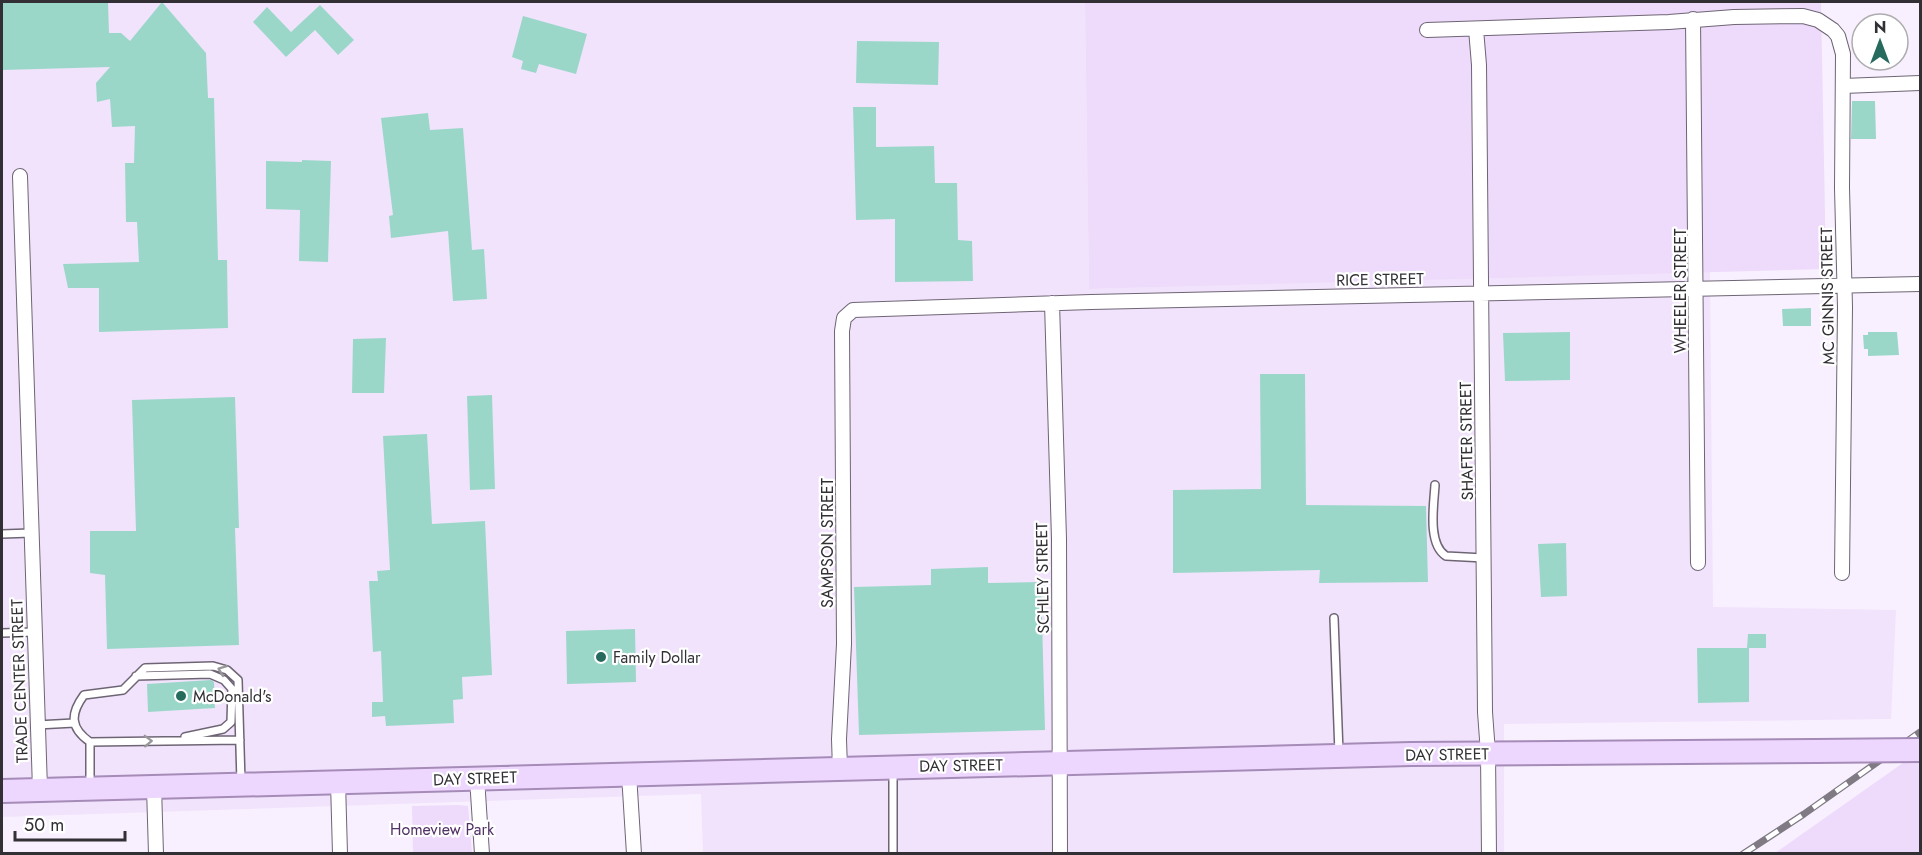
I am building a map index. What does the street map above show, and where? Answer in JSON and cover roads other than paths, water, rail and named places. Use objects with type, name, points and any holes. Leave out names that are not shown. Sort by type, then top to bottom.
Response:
[{"type":"main road","name":"DAY STREET","points":[[2,791],[1339,756],[1920,750]]},
{"type":"street","name":"MC GINNIS STREET","points":[[1692,19],[1772,15],[1803,16],[1827,25],[1838,36],[1842,46],[1844,286],[1842,573]]},
{"type":"street","points":[[1427,30],[1692,19]]},
{"type":"street","name":"WHEELER STREET","points":[[1692,19],[1697,289],[1698,563]]},
{"type":"street","name":"SHAFTER STREET","points":[[1476,29],[1479,65],[1485,712],[1488,753],[1489,854]]},
{"type":"street","points":[[1843,86],[1920,83]]},
{"type":"street","name":"TRADE CENTER STREET","points":[[20,176],[36,725],[40,789]]},
{"type":"street","name":"RICE STREET","points":[[844,318],[854,310],[866,308],[1920,284]]},
{"type":"street","name":"SCHLEY STREET","points":[[1052,303],[1059,539],[1060,854]]},
{"type":"street","name":"SAMPSON STREET","points":[[840,769],[839,740],[844,644],[842,331],[844,318]]},
{"type":"street","points":[[629,774],[634,854]]},
{"type":"street","points":[[477,778],[482,854]]},
{"type":"street","points":[[338,782],[340,854]]},
{"type":"street","points":[[154,787],[156,854]]},
{"type":"lane","points":[[1435,484],[1433,534],[1442,554],[1484,558]]},
{"type":"lane","points":[[2,534],[31,533]]},
{"type":"lane","points":[[1334,618],[1339,756]]},
{"type":"lane","points":[[2,633],[34,632]]},
{"type":"lane","points":[[240,740],[90,742],[80,735],[74,723],[75,706],[84,694],[123,690],[145,668],[213,666],[227,670],[238,680],[240,740],[241,784]]},
{"type":"lane","points":[[136,676],[210,674],[224,680],[232,689],[231,722],[223,729],[174,740]]},
{"type":"lane","points":[[36,725],[74,723]]},
{"type":"lane","points":[[90,742],[90,788]]},
{"type":"lane","points":[[893,767],[893,854]]},
{"type":"railway","points":[[1743,854],[1920,732]]},
{"type":"place","name":"Family Dollar","points":[[601,657]]},
{"type":"place","name":"McDonald's","points":[[181,696]]},
{"type":"park label","name":"Homeview Park","points":[[442,829]]}]
